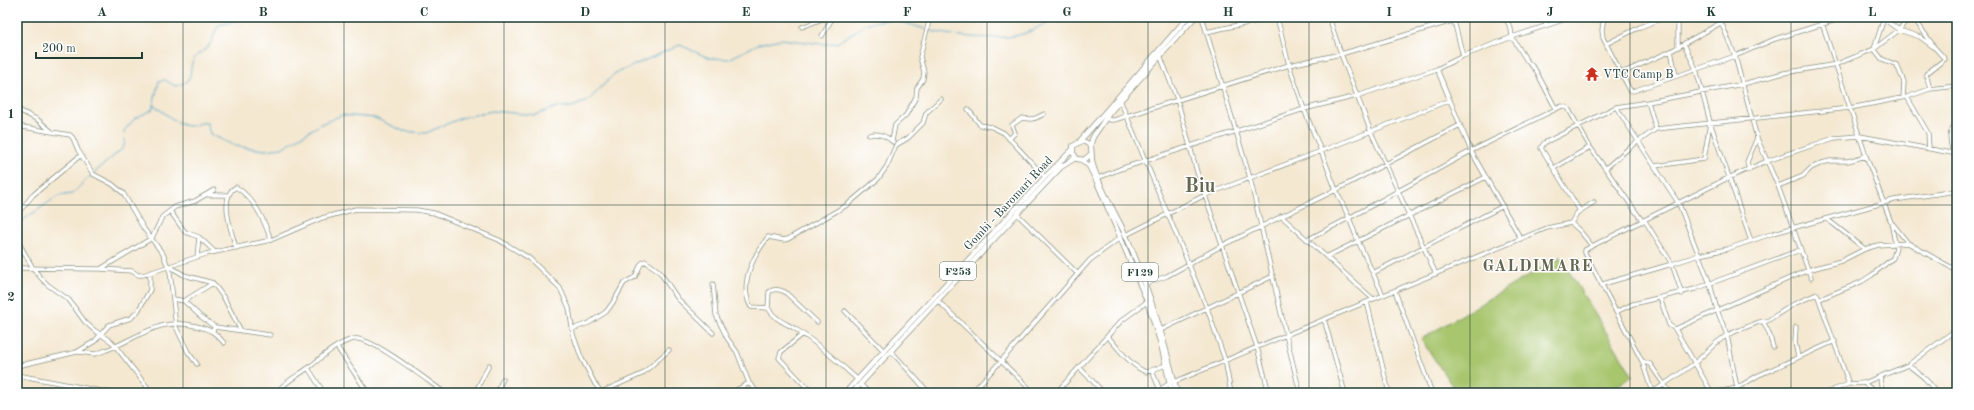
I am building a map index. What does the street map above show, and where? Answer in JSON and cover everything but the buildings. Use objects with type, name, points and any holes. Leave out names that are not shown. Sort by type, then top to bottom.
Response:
[{"type":"main road","name":"F253","points":[[1072,150],[1075,144],[1080,141],[1188,17]]},
{"type":"main road","points":[[1072,150],[1075,158],[1082,160],[1090,155],[1090,146],[1093,137],[1106,118],[1120,100],[1194,17]]},
{"type":"main road","points":[[1080,141],[1086,142],[1090,146]]},
{"type":"main road","name":"Gombi - Baromari Road","points":[[845,393],[859,382],[891,351],[937,300],[944,289],[1045,177],[1072,150]]},
{"type":"main road","name":"F129","points":[[1090,155],[1098,178],[1145,284],[1166,365],[1176,393]]},
{"type":"main road","name":"Gombi - Baromari Road","points":[[852,393],[884,351],[1061,167],[1075,158]]},
{"type":"main road","name":"F129","points":[[1082,160],[1089,166],[1124,236],[1161,330],[1172,382],[1172,393]]},
{"type":"street","points":[[802,27],[827,17]]},
{"type":"street","points":[[822,36],[833,17]]},
{"type":"street","points":[[892,141],[895,125],[906,115],[916,97],[917,88],[923,79],[924,72],[920,57],[930,17]]},
{"type":"street","points":[[1202,17],[1250,178],[1260,228],[1273,276],[1300,393]]},
{"type":"street","points":[[1206,32],[1277,17],[1289,65],[1304,109],[1336,190],[1383,295]]},
{"type":"street","points":[[1329,17],[1341,54],[1371,132],[1436,274]]},
{"type":"street","points":[[1452,17],[1463,56]]},
{"type":"street","points":[[1106,118],[1110,120],[1289,65],[1341,54],[1454,22],[1466,17]]},
{"type":"street","points":[[1505,17],[1511,29],[1512,37],[1527,60],[1535,69],[1556,109]]},
{"type":"street","points":[[1545,17],[1546,26]]},
{"type":"street","points":[[1098,178],[1304,109],[1357,96],[1436,69],[1463,56],[1512,37],[1572,17]]},
{"type":"street","points":[[1604,17],[1602,30],[1606,44],[1630,90],[1633,91],[1735,56],[1775,39],[1845,17]]},
{"type":"street","points":[[1606,44],[1640,27],[1666,17]]},
{"type":"street","points":[[1678,17],[1678,46]]},
{"type":"street","points":[[1719,17],[1735,56],[1757,138],[1778,186],[1811,278]]},
{"type":"street","points":[[1622,73],[1671,51],[1731,17]]},
{"type":"street","points":[[1820,17],[1837,64],[1866,156],[1891,222],[1896,243],[1893,258],[1872,275],[1861,282],[1820,300]]},
{"type":"street","points":[[1580,211],[1541,148],[1542,145],[1577,125],[1616,107],[1702,92],[1743,84],[1784,73],[1837,64],[1874,49],[1899,30],[1909,17]]},
{"type":"street","points":[[1913,17],[1935,48],[1945,59],[1926,74],[1930,89]]},
{"type":"street","points":[[1874,49],[1883,18],[1899,30],[1920,37],[1935,48]]},
{"type":"street","points":[[1684,44],[1696,69],[1710,122],[1728,178],[1751,241]]},
{"type":"street","points":[[1874,49],[1882,59],[1897,65],[1904,82],[1905,97],[1928,133],[1929,148]]},
{"type":"street","points":[[1671,51],[1676,75]]},
{"type":"street","points":[[1160,55],[1177,99],[1205,196],[1257,346],[1268,391],[1257,393]]},
{"type":"street","points":[[1436,69],[1471,151],[1521,239]]},
{"type":"street","points":[[1606,168],[1656,129],[1850,108],[1905,97],[1930,89],[1957,86]]},
{"type":"street","points":[[768,308],[751,307],[748,300],[747,278],[748,271],[768,237],[784,240],[788,239],[847,205],[878,179],[887,166],[896,145],[908,138],[923,123],[926,112],[941,99]]},
{"type":"street","points":[[1120,100],[1207,308],[1225,360],[1231,393]]},
{"type":"street","points":[[970,393],[1001,361],[1078,274],[1105,248],[1124,236],[1205,196],[1450,100]]},
{"type":"street","points":[[1648,102],[1656,129]]},
{"type":"street","points":[[1307,240],[1471,151],[1565,106],[1590,147],[1644,221],[1672,264],[1682,294]]},
{"type":"street","points":[[1616,107],[1679,204],[1710,284],[1717,310],[1728,335],[1738,393]]},
{"type":"street","points":[[17,109],[38,120],[51,131]]},
{"type":"street","points":[[968,109],[980,125],[998,130],[1009,139],[1045,177]]},
{"type":"street","points":[[1009,139],[1015,133],[1012,125],[1014,123],[1022,118],[1030,121],[1044,114]]},
{"type":"street","points":[[1655,166],[1704,159],[1710,122]]},
{"type":"street","points":[[1849,384],[1835,341],[1817,294],[1794,304],[1767,321],[1763,321],[1728,335],[1716,343],[1695,362],[1652,392],[1642,361],[1603,284],[1585,253],[1585,250],[1728,178],[1767,161],[1834,138],[1860,136],[1955,154],[1950,134],[1951,129],[1957,123]]},
{"type":"street","points":[[17,126],[70,135],[93,174],[112,184],[123,193],[144,230],[161,249],[170,272],[174,299],[175,323],[188,352],[197,364]]},
{"type":"street","points":[[1145,284],[1167,276],[1223,245],[1336,190],[1460,126]]},
{"type":"street","points":[[869,135],[881,135],[896,145]]},
{"type":"street","points":[[1749,170],[1749,157],[1757,138]]},
{"type":"street","points":[[1554,168],[1590,147]]},
{"type":"street","points":[[17,214],[33,194],[81,155]]},
{"type":"street","points":[[1778,186],[1803,176],[1811,168],[1822,163],[1830,161],[1848,161],[1866,156]]},
{"type":"street","points":[[1326,257],[1486,177]]},
{"type":"street","points":[[236,248],[227,206],[229,194],[236,188],[246,196],[261,214],[271,240]]},
{"type":"street","points":[[202,198],[214,190]]},
{"type":"street","points":[[1603,284],[1672,264],[1699,254],[1727,249],[1793,228],[1883,203],[1957,191]]},
{"type":"street","points":[[101,269],[152,238],[162,217],[177,206],[214,194],[229,194]]},
{"type":"street","points":[[1155,393],[1172,382],[1257,346],[1547,228],[1571,223],[1577,213],[1594,202]]},
{"type":"street","points":[[1373,273],[1503,206]]},
{"type":"street","points":[[17,268],[101,269],[132,271],[138,275],[150,273],[215,252],[271,240],[322,218],[356,209],[417,210],[434,213],[499,240],[529,258],[560,288],[569,308],[572,329],[581,357],[602,392],[642,374],[669,350]]},
{"type":"street","points":[[170,211],[185,232],[199,237],[215,252]]},
{"type":"street","points":[[1017,214],[1078,274]]},
{"type":"street","points":[[1281,216],[1373,299]]},
{"type":"street","points":[[1826,219],[1865,249]]},
{"type":"street","points":[[1891,222],[1908,243],[1952,268],[1957,267]]},
{"type":"street","points":[[1571,223],[1580,230],[1592,246]]},
{"type":"street","points":[[197,257],[199,237]]},
{"type":"street","points":[[1675,329],[1753,296],[1808,270],[1841,261],[1865,249],[1896,243],[1908,243]]},
{"type":"street","points":[[20,245],[33,268],[48,285],[69,300],[85,322],[115,346],[152,393]]},
{"type":"street","points":[[1616,312],[1633,304],[1682,294],[1800,250]]},
{"type":"street","points":[[572,329],[589,324],[606,312],[624,283],[633,280],[642,261],[645,261],[659,271],[678,299],[713,333]]},
{"type":"street","points":[[168,266],[184,275],[213,283],[224,298],[240,329]]},
{"type":"street","points":[[77,352],[101,334],[109,325],[125,321],[135,315],[150,290],[150,273]]},
{"type":"street","points":[[1161,330],[1273,276]]},
{"type":"street","points":[[184,301],[213,283]]},
{"type":"street","points":[[713,284],[716,315],[727,338],[737,352],[749,383],[758,393]]},
{"type":"street","points":[[818,322],[785,292],[775,289],[769,292],[768,308],[775,317],[803,334],[825,351],[869,393]]},
{"type":"street","points":[[1395,291],[1432,393]]},
{"type":"street","points":[[1660,298],[1669,325],[1675,329],[1712,393],[1737,388],[1751,379],[1835,341]]},
{"type":"street","points":[[174,299],[184,301],[214,328],[224,343]]},
{"type":"street","points":[[937,300],[1034,393]]},
{"type":"street","points":[[1056,393],[1121,321],[1149,300]]},
{"type":"street","points":[[1367,302],[1389,393]]},
{"type":"street","points":[[845,311],[884,351]]},
{"type":"street","points":[[1324,319],[1345,393]]},
{"type":"street","points":[[1763,321],[1769,332],[1773,347]]},
{"type":"street","points":[[17,366],[77,352],[95,354],[115,346],[144,331],[175,323],[214,328],[240,329],[270,335]]},
{"type":"street","points":[[1796,327],[1795,342],[1798,357]]},
{"type":"street","points":[[1825,393],[1849,384],[1864,383],[1908,365],[1957,329]]},
{"type":"street","points":[[803,334],[781,352],[779,358],[812,393]]},
{"type":"street","points":[[1108,337],[1131,362],[1146,372],[1166,365]]},
{"type":"street","points":[[276,393],[285,383],[344,342],[356,339],[371,344],[446,393]]},
{"type":"street","points":[[337,347],[368,393]]},
{"type":"street","points":[[891,351],[929,393]]},
{"type":"street","points":[[1642,361],[1650,364],[1670,393]]},
{"type":"street","points":[[475,393],[489,365]]},
{"type":"street","points":[[1908,365],[1933,387],[1935,393]]},
{"type":"street","points":[[1079,367],[1104,393]]},
{"type":"street","points":[[308,368],[324,393]]},
{"type":"street","points":[[1152,371],[1160,390]]},
{"type":"street","points":[[17,375],[112,393]]},
{"type":"street","points":[[1880,377],[1882,393]]},
{"type":"street","points":[[496,393],[503,378]]},
{"type":"street","points":[[731,393],[749,383]]},
{"type":"street","points":[[1864,383],[1876,393]]},
{"type":"street","points":[[975,389],[979,393]]},
{"type":"green space","points":[[1560,257],[1633,376],[1605,393],[1457,393],[1421,339]]},
{"type":"waterway","points":[[94,173],[123,148],[125,142],[124,131],[135,118],[152,110],[159,81],[165,80],[175,86],[187,81],[190,76],[194,59],[208,47],[219,25],[230,23],[238,17]]},
{"type":"waterway","points":[[153,105],[184,125],[190,126],[207,123],[210,134],[235,146],[265,150],[282,148],[321,124],[342,115],[375,118],[403,131],[426,133],[461,118],[492,111],[535,115],[557,107],[571,107],[588,101],[614,74],[680,45],[709,58],[729,59],[758,44],[781,39],[822,44],[837,43],[868,23],[892,19],[925,29]]},
{"type":"waterway","points":[[928,30],[950,35],[989,38],[1027,33],[1051,20]]},
{"type":"waterway","points":[[17,227],[23,220],[58,196],[72,194],[91,175]]},
{"type":"place","name":"VTC Camp B","points":[[1592,74]]},
{"type":"district","name":"Biu","points":[[1200,185]]},
{"type":"district","name":"GALDIMARE","points":[[1538,265]]}]
